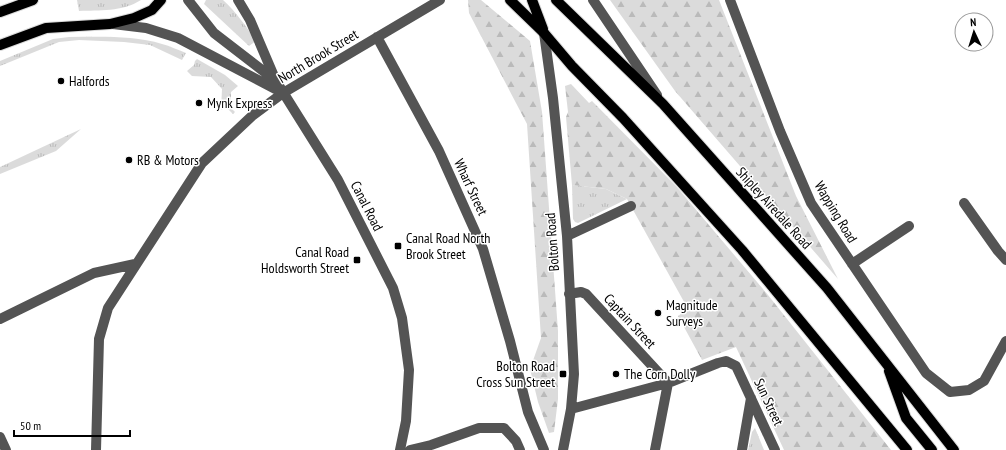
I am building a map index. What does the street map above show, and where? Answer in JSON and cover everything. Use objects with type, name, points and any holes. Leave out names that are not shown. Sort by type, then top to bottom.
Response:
[{"type":"main road","points":[[0,12],[33,0]]},
{"type":"main road","points":[[0,45],[46,28],[110,24],[134,18],[152,10],[161,0]]},
{"type":"main road","points":[[510,0],[544,33],[572,66],[622,118],[742,250],[907,450]]},
{"type":"main road","points":[[532,0],[544,33]]},
{"type":"main road","name":"Shipley Airedale Road","points":[[556,0],[663,104],[827,288],[954,450]]},
{"type":"main road","points":[[885,361],[906,418],[932,450]]},
{"type":"street","name":"Canal Road","points":[[188,0],[214,33],[276,81]]},
{"type":"street","name":"North Brook Street","points":[[96,450],[99,339],[108,308],[135,264],[202,163],[252,116],[283,93],[440,0]]},
{"type":"street","points":[[593,0],[663,104]]},
{"type":"street","name":"Wapping Road","points":[[730,0],[780,131],[811,203],[926,373],[950,392],[969,390],[984,381],[1006,341]]},
{"type":"street","name":"Canal Road","points":[[238,1],[250,20],[276,81],[338,180],[393,288],[402,318],[409,370],[406,421],[400,450]]},
{"type":"street","points":[[110,24],[146,28],[178,38],[283,93]]},
{"type":"street","name":"Bolton Road","points":[[544,33],[553,98],[567,236],[574,374],[571,409],[563,450]]},
{"type":"street","name":"Wharf Street","points":[[377,37],[439,152],[483,248],[510,341],[528,412],[544,450]]},
{"type":"street","points":[[964,203],[1006,260]]},
{"type":"street","points":[[567,236],[631,206]]},
{"type":"street","points":[[852,264],[909,226]]},
{"type":"street","points":[[0,319],[94,273],[135,264]]},
{"type":"street","name":"Captain Street","points":[[569,294],[581,292],[586,294],[668,383]]},
{"type":"street","name":"Sun Street","points":[[668,383],[718,363],[726,361],[736,366],[775,450]]},
{"type":"street","points":[[571,409],[668,383],[655,450]]},
{"type":"street","points":[[742,450],[751,398]]},
{"type":"street","points":[[410,450],[431,445],[479,428],[504,428],[516,441],[520,450]]},
{"type":"street","points":[[0,437],[6,450]]},
{"type":"green space","points":[[77,0],[141,0],[126,7],[79,11]]},
{"type":"green space","points":[[206,0],[223,0],[241,19],[256,41],[249,46],[204,4]]},
{"type":"green space","points":[[468,0],[481,0],[530,41],[542,112],[558,331],[558,399],[554,432],[549,433],[538,402],[530,369],[541,338],[527,124],[469,13]]},
{"type":"green space","points":[[610,0],[719,0],[796,196],[838,279],[675,91]]},
{"type":"green space","points":[[69,37],[116,37],[139,39],[165,45],[186,53],[182,60],[150,45],[79,40],[59,42],[0,66],[0,61],[53,39]]},
{"type":"green space","points":[[197,59],[225,75],[238,86],[231,92],[231,108],[235,112],[233,114],[226,107],[221,110],[222,89],[211,77],[192,76],[187,71],[194,65]]},
{"type":"green space","points":[[571,84],[589,103],[592,101],[676,186],[768,295],[891,450],[784,450],[736,347],[702,360],[678,316],[688,309],[627,199],[606,189],[572,185],[565,86]]},
{"type":"green space","points":[[81,129],[56,151],[0,174],[0,167]]},
{"type":"green space","points":[[572,185],[606,189],[627,199],[578,223],[573,219]]},
{"type":"green space","points":[[755,428],[764,450],[748,450],[752,432]]},
{"type":"place","name":"Halfords","points":[[61,81]]},
{"type":"place","name":"Mynk Express","points":[[199,103]]},
{"type":"place","name":"RB & Motors","points":[[129,160]]},
{"type":"place","name":"Canal Road North Brook Street","points":[[398,246]]},
{"type":"place","name":"Canal Road Holdsworth Street","points":[[357,260]]},
{"type":"place","name":"Magnitude Surveys","points":[[658,313]]},
{"type":"place","name":"Bolton Road Cross Sun Street","points":[[563,374]]},
{"type":"place","name":"The Corn Dolly","points":[[616,374]]}]
